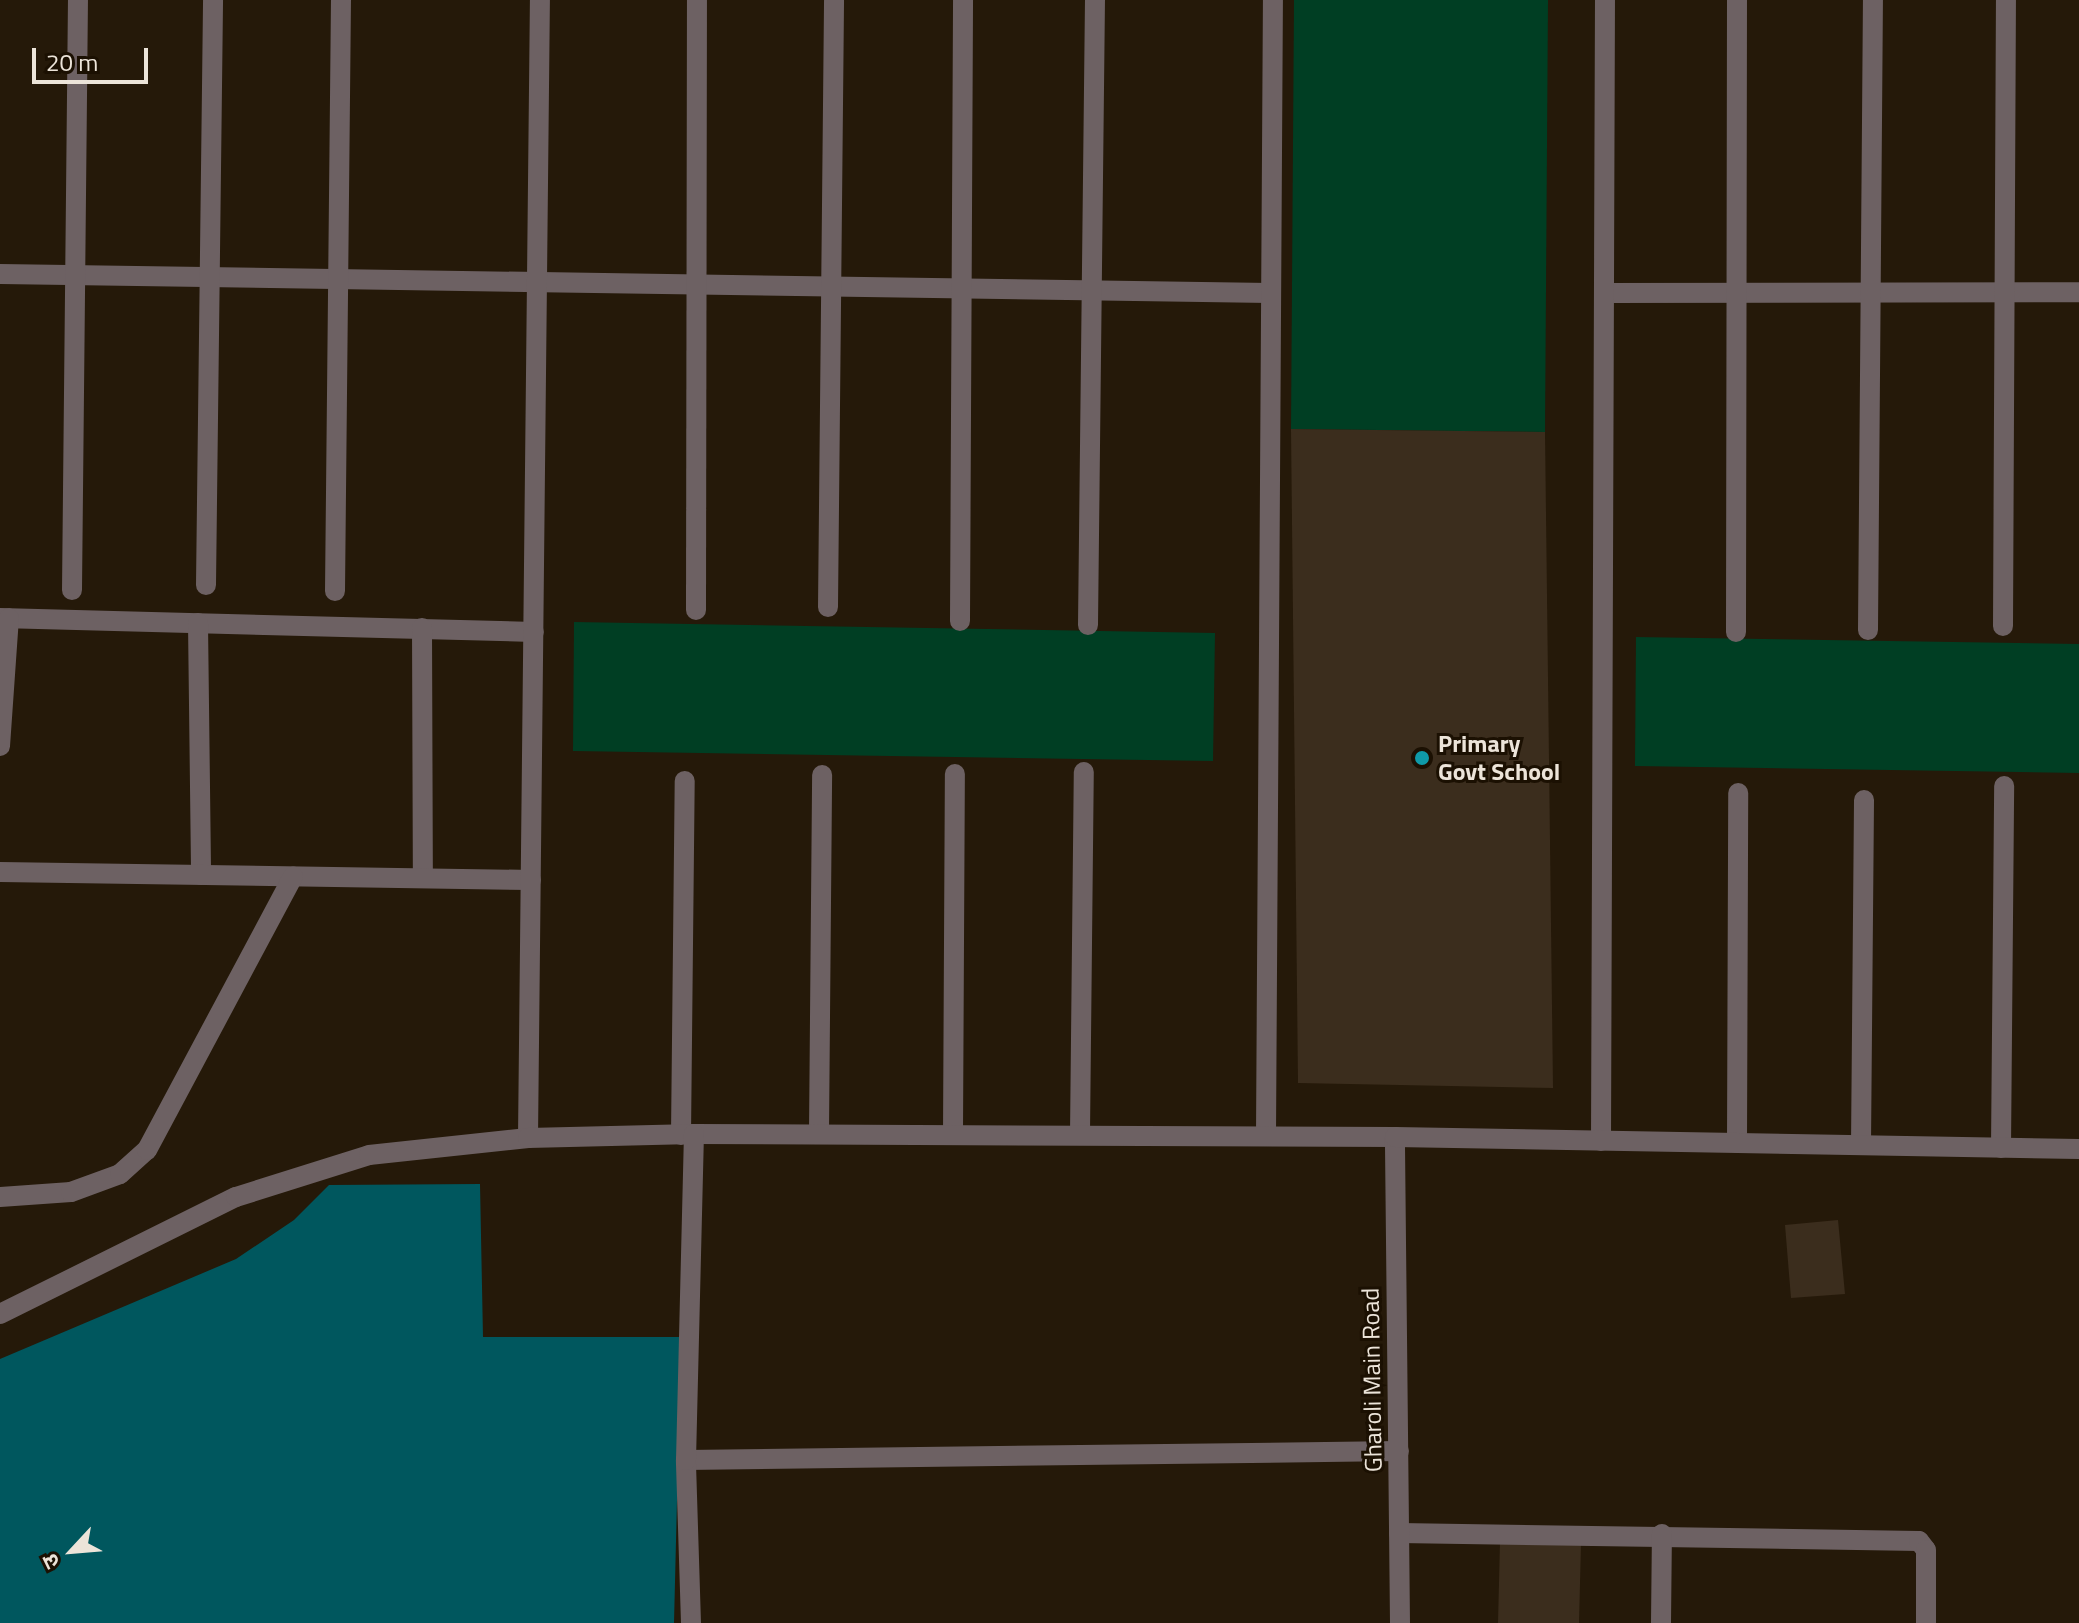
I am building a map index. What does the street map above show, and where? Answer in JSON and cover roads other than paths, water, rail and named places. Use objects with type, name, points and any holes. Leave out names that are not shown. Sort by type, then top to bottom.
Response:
[{"type":"street","points":[[72,590],[78,0]]},
{"type":"street","points":[[206,585],[213,0]]},
{"type":"street","points":[[335,591],[341,0]]},
{"type":"street","points":[[528,1138],[540,0]]},
{"type":"street","points":[[696,610],[697,0]]},
{"type":"street","points":[[828,607],[834,0]]},
{"type":"street","points":[[960,621],[963,0]]},
{"type":"street","points":[[1088,625],[1095,0]]},
{"type":"street","points":[[1266,1135],[1273,0]]},
{"type":"street","points":[[1601,1141],[1605,0]]},
{"type":"street","points":[[1736,632],[1737,0]]},
{"type":"street","points":[[1868,630],[1873,0]]},
{"type":"street","points":[[2003,626],[2006,0]]},
{"type":"street","points":[[0,274],[1270,293]]},
{"type":"street","points":[[1605,293],[2079,292]]},
{"type":"street","points":[[0,746],[4,618],[534,632]]},
{"type":"street","points":[[198,623],[201,875]]},
{"type":"street","points":[[422,628],[423,878]]},
{"type":"street","points":[[1080,1134],[1084,772]]},
{"type":"street","points":[[953,1133],[955,774]]},
{"type":"street","points":[[819,1132],[822,775]]},
{"type":"street","points":[[685,781],[688,1134],[686,1460],[691,1623]]},
{"type":"street","points":[[2001,1148],[2004,786]]},
{"type":"street","points":[[1737,1143],[1738,793]]},
{"type":"street","points":[[1861,1145],[1864,800]]},
{"type":"street","points":[[0,872],[531,880]]},
{"type":"street","points":[[0,1197],[71,1192],[120,1174],[147,1150],[293,876]]},
{"type":"street","points":[[0,1314],[236,1197],[303,1172],[369,1155],[528,1138],[819,1132],[1266,1135],[2079,1149]]},
{"type":"street","name":"Gharoli Main Road","points":[[1395,1137],[1400,1623]]},
{"type":"street","points":[[686,1460],[1399,1451]]},
{"type":"street","points":[[1399,1533],[1662,1534],[1919,1541],[1926,1550],[1926,1623]]},
{"type":"street","points":[[1661,1623],[1662,1534]]},
{"type":"water","points":[[480,1184],[483,1337],[681,1337],[674,1623],[0,1623],[0,1359],[236,1259],[294,1220],[329,1185]]},
{"type":"place","name":"Primary Govt School","points":[[1422,758]]}]
